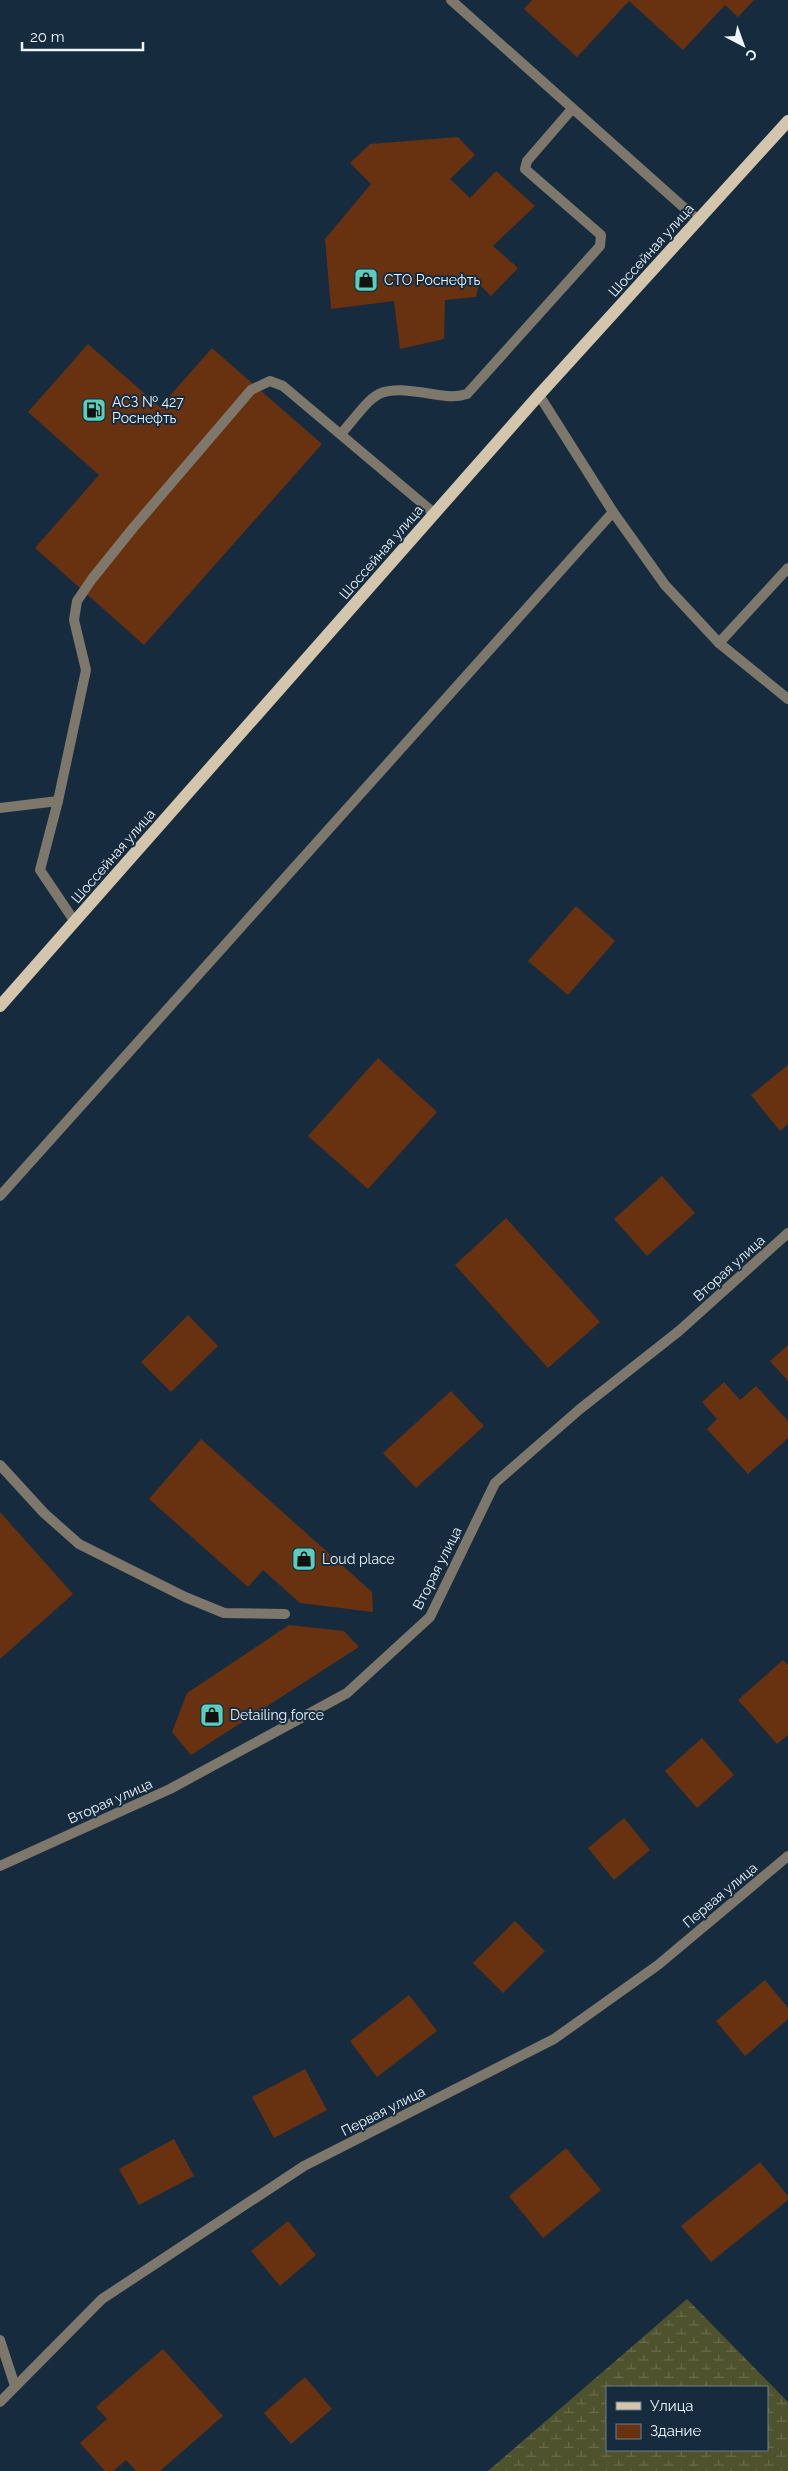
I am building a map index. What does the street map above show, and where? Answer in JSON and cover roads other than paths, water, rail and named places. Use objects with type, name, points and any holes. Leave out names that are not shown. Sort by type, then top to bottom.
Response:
[{"type":"main road","name":"Шоссейная улица","points":[[0,1006],[539,395],[788,121]]},
{"type":"street","points":[[451,0],[699,221]]},
{"type":"street","points":[[341,434],[372,398],[386,390],[399,388],[456,397],[467,394],[600,246],[601,235],[524,169],[527,161],[572,109]]},
{"type":"street","points":[[75,922],[40,870],[58,801],[86,670],[74,620],[77,601],[92,579],[251,390],[270,381],[283,386],[435,514]]},
{"type":"street","points":[[539,395],[613,512],[665,585],[719,643],[788,699]]},
{"type":"street","points":[[0,1196],[613,512]]},
{"type":"street","points":[[719,643],[788,568]]},
{"type":"street","points":[[0,809],[58,801]]},
{"type":"street","name":"Вторая улица","points":[[0,1866],[170,1789],[347,1693],[430,1617],[496,1483],[580,1409],[680,1331],[788,1233]]},
{"type":"street","points":[[0,1465],[44,1513],[79,1544],[185,1597],[224,1613],[285,1614]]},
{"type":"street","name":"Первая улица","points":[[0,2402],[102,2299],[304,2166],[554,2039],[658,1965],[788,1856]]},
{"type":"street","points":[[0,2340],[15,2386]]},
{"type":"place","name":"СТО Роснефть","points":[[366,280]]},
{"type":"place","name":"АСЗ № 427 Роснефть","points":[[94,410]]},
{"type":"place","name":"Loud place","points":[[304,1559]]},
{"type":"place","name":"Detailing force","points":[[212,1715]]}]
